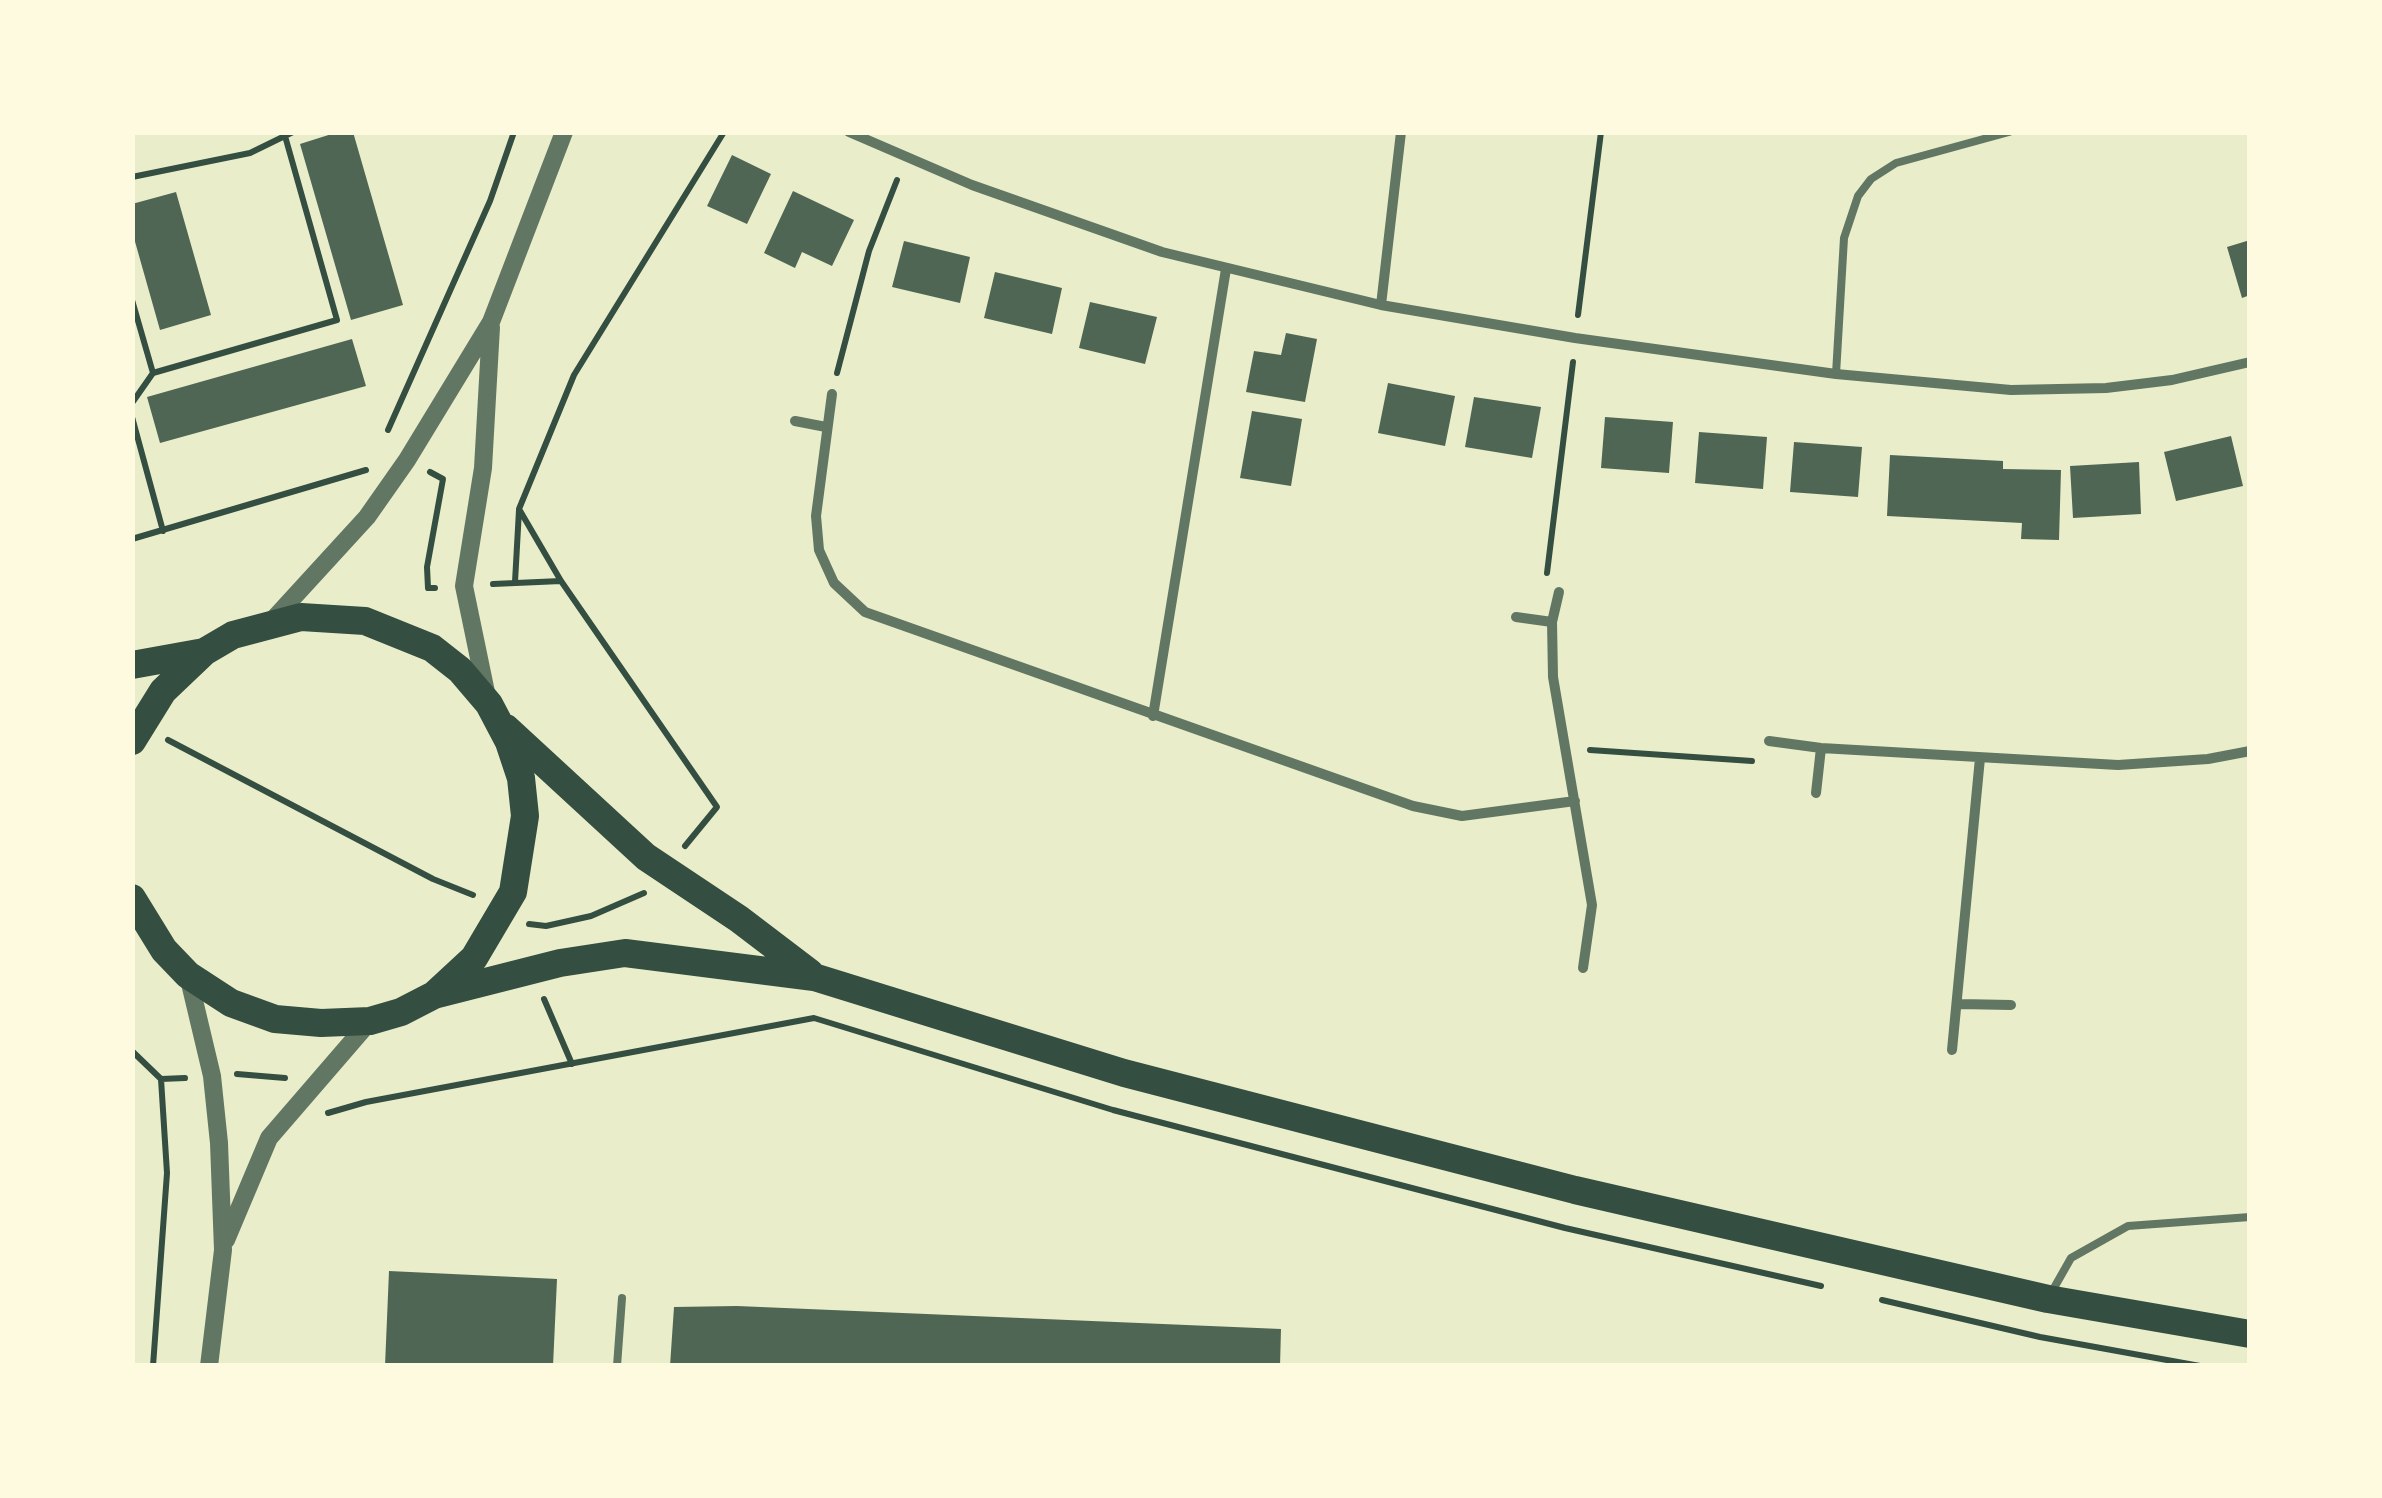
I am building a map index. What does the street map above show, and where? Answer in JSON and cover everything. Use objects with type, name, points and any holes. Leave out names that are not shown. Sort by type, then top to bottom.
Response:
[{"type":"highway","points":[[132,741],[163,691],[204,652],[233,635],[269,624],[329,616],[400,632],[460,670],[495,714],[646,857],[739,919],[814,977]]},
{"type":"highway","points":[[132,665],[204,652]]},
{"type":"highway","points":[[434,995],[474,958],[512,892],[525,816],[521,778],[495,714]]},
{"type":"highway","points":[[132,898],[164,950]]},
{"type":"highway","points":[[132,928],[164,950],[188,975],[231,1003],[275,1019],[321,1024],[370,1021],[401,1012],[434,995],[560,963],[626,953],[814,977],[1124,1073],[1575,1190],[2048,1299],[2250,1334]]},
{"type":"street","points":[[269,624],[367,516],[491,322],[564,132]]},
{"type":"street","points":[[849,132],[905,158],[1089,228],[1226,269],[1381,305],[1576,338],[1836,374],[2011,390],[2106,388],[2172,380],[2250,362]]},
{"type":"street","points":[[1381,305],[1401,132]]},
{"type":"street","points":[[1154,716],[1226,269]]},
{"type":"street","points":[[491,322],[483,468],[464,586],[495,714]]},
{"type":"street","points":[[832,394],[817,535],[825,567],[845,598],[889,622],[1412,806],[1462,816],[1575,801]]},
{"type":"street","points":[[795,421],[826,427]]},
{"type":"street","points":[[1559,592],[1552,622],[1553,677],[1592,905],[1583,968]]},
{"type":"street","points":[[1516,617],[1552,622]]},
{"type":"street","points":[[1769,740],[1821,748],[2118,765],[2208,759],[2250,750]]},
{"type":"street","points":[[1816,793],[1821,748]]},
{"type":"street","points":[[1952,1050],[1960,1004],[1980,758]]},
{"type":"street","points":[[188,975],[212,1076],[223,1250],[209,1366]]},
{"type":"street","points":[[1960,1004],[2011,1005]]},
{"type":"street","points":[[223,1250],[269,1138],[370,1021]]},
{"type":"lane","points":[[1836,374],[1844,238],[1858,196],[1871,180],[1896,163],[2009,132]]},
{"type":"lane","points":[[2048,1299],[2071,1258],[2128,1226],[2250,1217]]},
{"type":"lane","points":[[617,1366],[622,1298]]},
{"type":"path","points":[[394,415],[490,201],[514,132]]},
{"type":"path","points":[[562,581],[516,582],[519,509],[574,375],[724,132]]},
{"type":"path","points":[[1559,592],[1546,579],[1600,132]]},
{"type":"path","points":[[132,177],[250,154],[289,134],[337,320],[153,372],[132,403]]},
{"type":"path","points":[[832,394],[869,251],[905,158]]},
{"type":"path","points":[[132,300],[153,372]]},
{"type":"path","points":[[132,417],[163,530]]},
{"type":"path","points":[[132,540],[371,468]]},
{"type":"path","points":[[433,474],[443,479],[429,554],[428,588],[444,587]]},
{"type":"path","points":[[519,509],[562,581],[718,807]]},
{"type":"path","points":[[1564,748],[1753,761],[1769,740]]},
{"type":"path","points":[[176,744],[432,879],[482,899]]},
{"type":"path","points":[[530,924],[573,921],[612,909],[639,898],[654,880]]},
{"type":"path","points":[[162,1079],[286,1078],[324,1114],[366,1102],[814,1018]]},
{"type":"path","points":[[132,1051],[162,1079],[167,1174],[153,1366]]},
{"type":"building","points":[[338,132],[353,132],[403,305],[351,320],[300,144]]},
{"type":"building","points":[[732,155],[771,174],[747,224],[707,206]]},
{"type":"building","points":[[793,191],[854,220],[832,266],[802,252],[795,268],[764,253]]},
{"type":"building","points":[[176,192],[211,315],[160,330],[132,231],[132,204]]},
{"type":"building","points":[[2250,240],[2250,295],[2242,298],[2227,247]]},
{"type":"building","points":[[904,241],[970,257],[960,303],[892,287]]},
{"type":"building","points":[[995,272],[1062,288],[1052,334],[984,318]]},
{"type":"building","points":[[1090,302],[1157,317],[1145,364],[1079,348]]},
{"type":"building","points":[[1286,333],[1317,339],[1305,402],[1246,392],[1254,351],[1281,355]]},
{"type":"building","points":[[352,339],[366,386],[160,443],[147,397]]},
{"type":"building","points":[[1388,383],[1455,396],[1445,446],[1378,433]]},
{"type":"building","points":[[1474,397],[1541,407],[1532,458],[1465,447]]},
{"type":"building","points":[[1252,411],[1302,419],[1291,486],[1240,478]]},
{"type":"building","points":[[1605,417],[1673,422],[1669,473],[1601,468]]},
{"type":"building","points":[[1699,432],[1767,437],[1763,489],[1695,483]]},
{"type":"building","points":[[2231,436],[2243,486],[2176,501],[2164,452]]},
{"type":"building","points":[[1794,442],[1862,447],[1858,497],[1790,492]]},
{"type":"building","points":[[1890,455],[2003,461],[2003,469],[2061,470],[2059,540],[2021,539],[2022,523],[1887,516]]},
{"type":"building","points":[[2139,462],[2141,514],[2073,518],[2070,466]]},
{"type":"building","points":[[389,1271],[557,1279],[553,1366],[385,1366]]},
{"type":"building","points":[[737,1306],[1281,1329],[1280,1366],[670,1366],[674,1307]]}]
